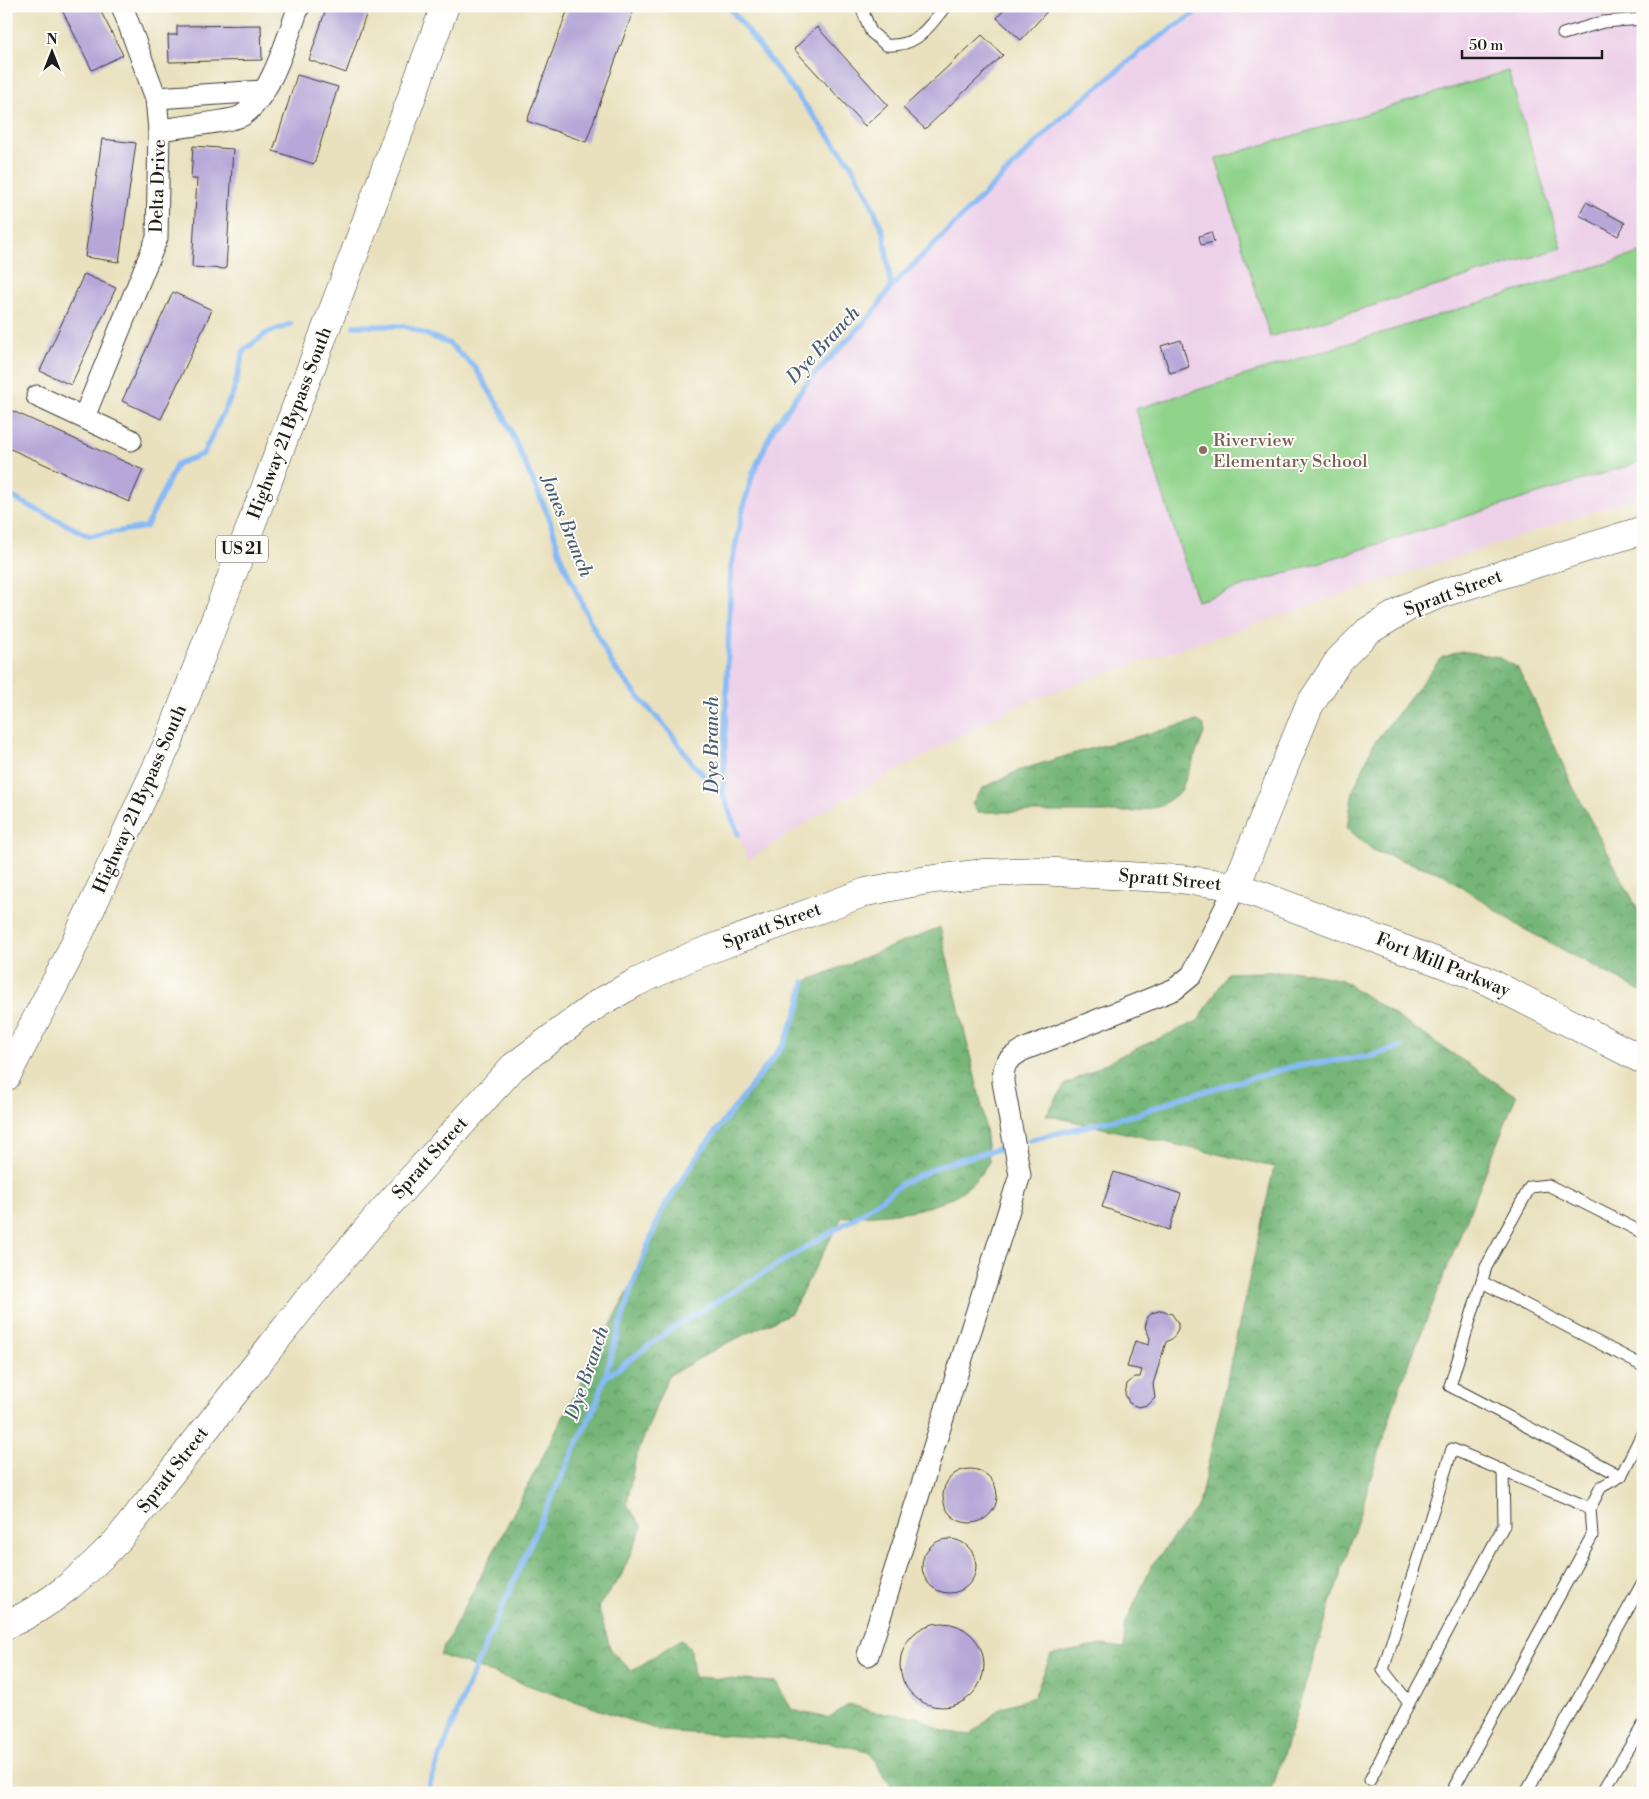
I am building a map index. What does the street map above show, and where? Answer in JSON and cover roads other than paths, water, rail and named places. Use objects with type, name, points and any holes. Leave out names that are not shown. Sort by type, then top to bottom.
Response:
[{"type":"main road","name":"Highway 21 Bypass South","points":[[6,1077],[66,962],[169,741],[348,270],[445,6]]},
{"type":"main road","name":"Spratt Street","points":[[6,1625],[36,1610],[66,1590],[84,1575],[118,1540],[310,1297],[379,1215],[480,1102],[513,1067],[599,1002],[692,956],[793,918],[866,892],[927,880],[984,873],[1040,871],[1180,879],[1236,886],[1309,706],[1338,660],[1368,631],[1410,606],[1443,593],[1643,530]]},
{"type":"main road","name":"Fort Mill Parkway","points":[[1236,886],[1483,979],[1643,1060]]},
{"type":"street","name":"Delta Drive","points":[[84,418],[157,238],[160,130],[156,98],[122,6]]},
{"type":"street","points":[[160,130],[242,116],[264,91],[274,74],[298,6]]},
{"type":"street","points":[[156,98],[264,91]]},
{"type":"street","points":[[38,396],[131,440]]},
{"type":"street","points":[[868,1655],[1020,1175],[1003,1082],[1003,1070],[1007,1060],[1023,1050],[1175,989],[1192,975],[1236,886]]},
{"type":"lane","points":[[866,9],[871,32],[886,45],[901,46],[920,37],[946,6]]},
{"type":"lane","points":[[1563,34],[1603,22],[1643,19]]},
{"type":"lane","points":[[1621,1476],[1450,1386],[1486,1267],[1530,1187],[1548,1185],[1643,1233]]},
{"type":"lane","points":[[1482,1282],[1643,1366]]},
{"type":"lane","points":[[1451,1793],[1592,1536],[1590,1508],[1601,1487],[1621,1476],[1643,1432]]},
{"type":"lane","points":[[1409,1703],[1383,1670],[1452,1449],[1590,1508]]},
{"type":"lane","points":[[1370,1780],[1504,1525],[1503,1470]]},
{"type":"lane","points":[[1526,1793],[1643,1582]]},
{"type":"lane","points":[[1602,1793],[1643,1725]]},
{"type":"waterway","points":[[728,6],[850,163],[867,193],[884,234],[891,287]]},
{"type":"waterway","name":"Dye Branch","points":[[738,834],[723,794],[731,568],[743,509],[753,473],[774,427],[808,381],[872,314],[891,287],[1063,116],[1148,45],[1205,6]]},
{"type":"waterway","name":"Jones Branch","points":[[6,494],[89,536],[146,527],[177,464],[203,454],[233,393],[244,350],[267,333],[291,324]]},
{"type":"waterway","name":"Jones Branch","points":[[354,326],[405,326],[448,343],[475,367],[501,410],[549,517],[562,560],[612,664],[670,732],[692,763],[723,794]]},
{"type":"waterway","name":"Dye Branch","points":[[426,1793],[467,1687],[539,1524],[597,1402],[633,1284],[661,1212],[701,1151],[784,1044],[799,1008],[804,982]]},
{"type":"waterway","points":[[1029,1140],[1138,1114],[1180,1098],[1295,1066],[1371,1056],[1401,1047]]},
{"type":"waterway","points":[[605,1378],[673,1328],[861,1214],[903,1183],[941,1165],[1002,1148]]},
{"type":"place","name":"Riverview Elementary School","points":[[1203,450]]}]
